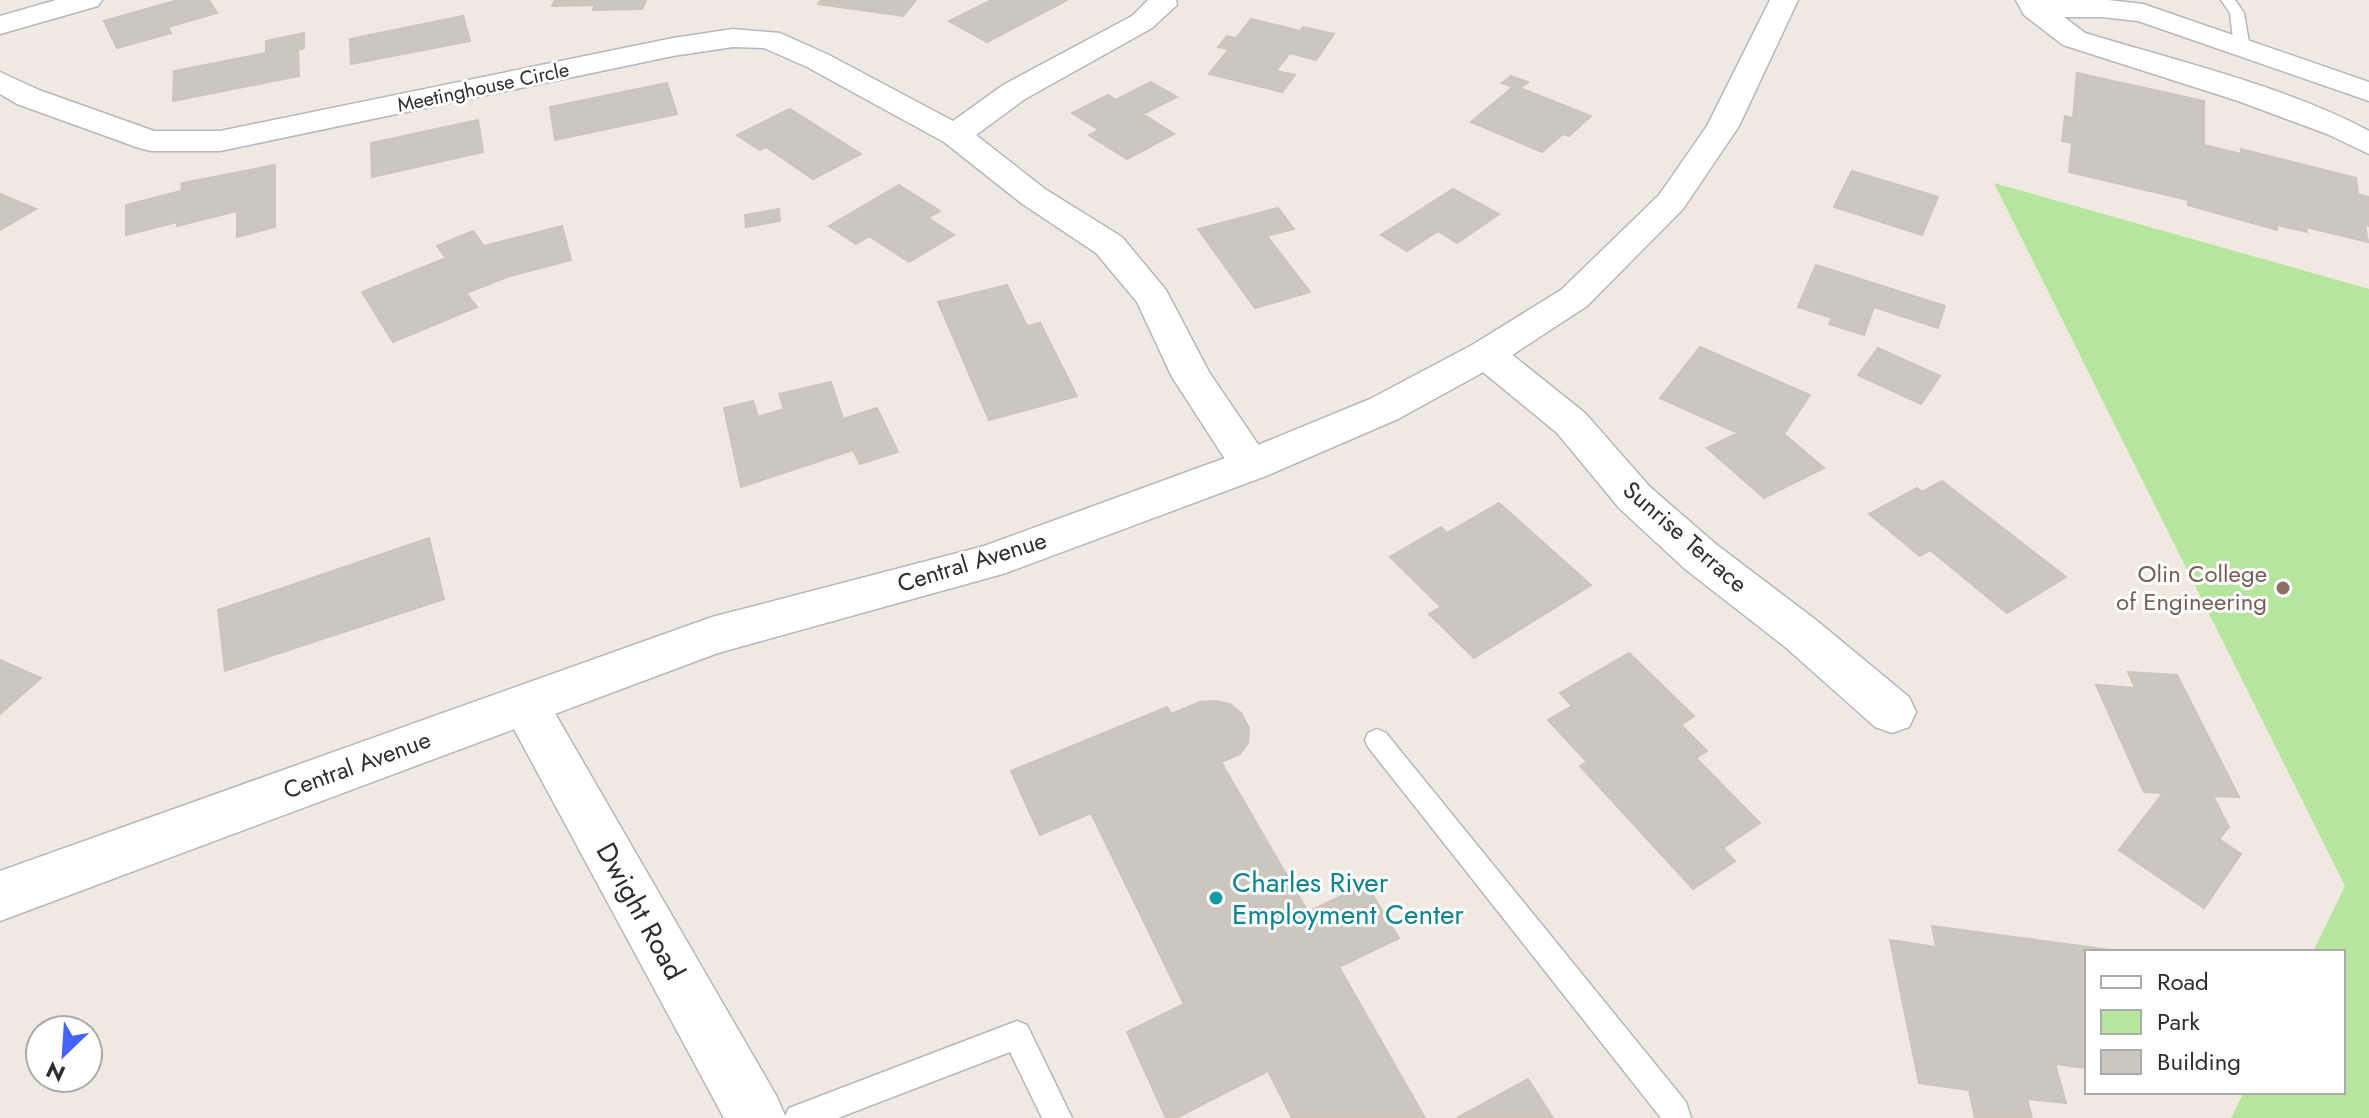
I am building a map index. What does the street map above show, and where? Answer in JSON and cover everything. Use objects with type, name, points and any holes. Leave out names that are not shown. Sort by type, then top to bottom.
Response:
[{"type":"street","points":[[0,25],[88,0]]},
{"type":"street","points":[[955,135],[1014,92],[1142,22],[1163,5],[1162,0]]},
{"type":"street","name":"Central Avenue","points":[[0,896],[712,636],[990,561],[1251,465],[1384,409],[1486,354],[1574,298],[1671,202],[1723,126],[1784,0]]},
{"type":"street","points":[[2032,5],[2119,5],[2369,92]]},
{"type":"street","points":[[2032,5],[2074,39],[2249,94],[2338,127],[2369,144]]},
{"type":"street","name":"Meetinghouse Circle","points":[[0,81],[28,97],[151,141],[220,141],[673,47],[733,38],[769,39],[818,61],[955,135],[1033,196],[1109,245],[1153,298],[1192,377],[1251,465]]},
{"type":"street","name":"Sunrise Terrace","points":[[1486,354],[1571,423],[1635,498],[1701,557],[1800,633],[1892,712]]},
{"type":"street","name":"Dwight Road","points":[[525,705],[756,1118]]},
{"type":"lane","points":[[2228,0],[2237,13],[2242,48]]},
{"type":"lane","points":[[1377,740],[1676,1112],[1676,1118]]},
{"type":"lane","points":[[799,1118],[1017,1035],[1057,1118]]},
{"type":"green space","name":"Olin College of Engineering","points":[[1994,183],[2369,289],[2369,1118],[2231,1118],[2243,1094],[2345,1094],[2345,950],[2314,950],[2345,886]]},
{"type":"building","points":[[178,0],[209,0],[217,13],[168,27],[171,33],[117,48],[104,21]]},
{"type":"building","points":[[555,0],[646,0],[642,9],[593,10],[595,5],[552,6]]},
{"type":"building","points":[[821,0],[916,0],[903,16],[818,4]]},
{"type":"building","points":[[992,0],[1067,0],[987,42],[949,21]]},
{"type":"building","points":[[463,16],[470,41],[351,64],[350,39]]},
{"type":"building","points":[[1251,19],[1300,31],[1303,27],[1334,34],[1316,60],[1290,53],[1276,71],[1295,75],[1282,92],[1209,74],[1229,49],[1218,47],[1227,36],[1236,38]]},
{"type":"building","points":[[304,33],[304,48],[298,50],[299,76],[173,101],[174,71],[266,53],[266,41]]},
{"type":"building","points":[[2077,73],[2204,101],[2204,145],[2241,154],[2241,149],[2356,178],[2358,194],[2369,197],[2369,226],[2365,225],[2368,242],[2306,227],[2307,232],[2277,225],[2277,230],[2188,205],[2188,200],[2069,172],[2072,143],[2062,141],[2065,116],[2073,118]]},
{"type":"building","points":[[1511,76],[1528,82],[1520,88],[1591,116],[1569,136],[1563,134],[1542,152],[1471,122],[1513,87],[1502,83]]},
{"type":"building","points":[[1151,82],[1177,97],[1143,114],[1174,134],[1127,159],[1089,135],[1099,130],[1072,113],[1108,95],[1116,100]]},
{"type":"building","points":[[667,83],[677,114],[555,140],[550,107]]},
{"type":"building","points":[[790,109],[861,154],[813,179],[766,147],[760,150],[737,135]]},
{"type":"building","points":[[478,120],[483,152],[372,177],[371,143]]},
{"type":"building","points":[[275,165],[275,227],[237,237],[237,211],[126,235],[126,205],[181,191],[182,183]]},
{"type":"building","points":[[1852,171],[1938,197],[1922,235],[1834,207]]},
{"type":"building","points":[[899,185],[940,211],[928,218],[954,235],[909,262],[869,236],[856,244],[829,226]]},
{"type":"building","points":[[1453,189],[1499,214],[1457,243],[1438,231],[1407,251],[1381,235]]},
{"type":"building","points":[[0,194],[36,209],[0,230]]},
{"type":"building","points":[[1278,208],[1294,229],[1267,236],[1310,292],[1255,308],[1198,229]]},
{"type":"building","points":[[779,209],[780,221],[746,227],[745,215]]},
{"type":"building","points":[[562,226],[571,260],[510,276],[466,293],[477,307],[393,342],[362,292],[446,258],[437,246],[473,231],[484,246]]},
{"type":"building","points":[[1816,265],[1945,306],[1938,328],[1874,307],[1864,335],[1829,324],[1832,318],[1798,307]]},
{"type":"building","points":[[1007,285],[1027,326],[1040,323],[1077,396],[989,420],[938,302]]},
{"type":"building","points":[[1700,347],[1810,395],[1784,434],[1824,468],[1764,498],[1707,448],[1738,433],[1660,398]]},
{"type":"building","points":[[1878,348],[1940,376],[1921,404],[1858,375]]},
{"type":"building","points":[[831,382],[843,419],[877,408],[898,452],[860,464],[853,450],[741,487],[724,408],[753,401],[758,417],[784,409],[779,394]]},
{"type":"building","points":[[1942,481],[2066,577],[2007,613],[1930,550],[1920,556],[1869,514],[1917,488],[1922,492]]},
{"type":"building","points":[[1499,503],[1591,585],[1474,658],[1429,614],[1441,607],[1390,557],[1441,527],[1447,533]]},
{"type":"building","points":[[429,538],[444,599],[225,671],[218,610]]},
{"type":"building","points":[[1629,653],[1694,716],[1681,725],[1707,751],[1696,758],[1760,823],[1723,848],[1735,861],[1693,889],[1580,766],[1587,762],[1548,720],[1572,706],[1560,693]]},
{"type":"building","points":[[0,660],[41,678],[0,714]]},
{"type":"building","points":[[2128,672],[2177,675],[2239,797],[2213,796],[2229,827],[2219,839],[2241,854],[2204,908],[2119,850],[2163,793],[2144,792],[2096,685],[2135,688]]},
{"type":"building","name":"Charles River Employment Center","points":[[1200,702],[1230,704],[1241,713],[1249,728],[1248,743],[1240,754],[1221,762],[1308,912],[1366,884],[1399,938],[1339,967],[1425,1118],[1292,1118],[1268,1071],[1176,1118],[1166,1118],[1127,1032],[1184,1004],[1091,813],[1040,835],[1011,771],[1167,707],[1171,714]]},
{"type":"building","points":[[1932,926],[2111,950],[2085,950],[2085,1068],[2055,1064],[2066,1103],[2027,1099],[2032,1118],[1975,1118],[1969,1090],[1919,1083],[1890,940],[1936,947]]},
{"type":"building","points":[[1528,1079],[1553,1118],[1457,1118]]},
{"type":"place","name":"Olin College of Engineering","points":[[2283,588]]},
{"type":"place","name":"Charles River Employment Center","points":[[1216,898]]}]
